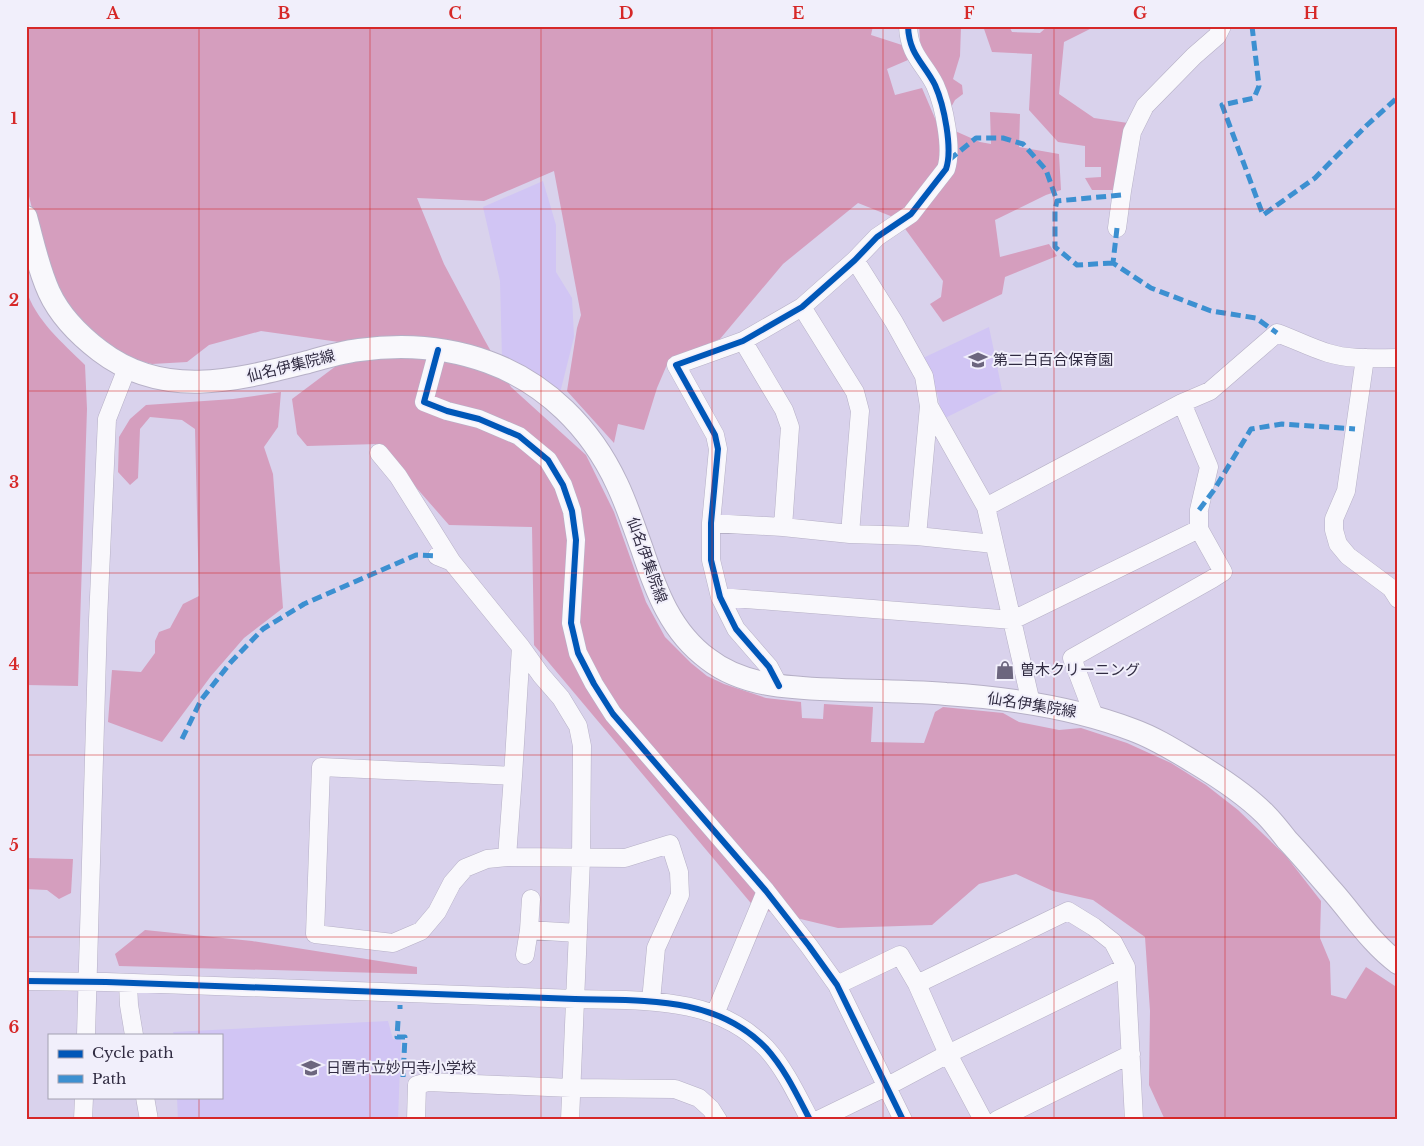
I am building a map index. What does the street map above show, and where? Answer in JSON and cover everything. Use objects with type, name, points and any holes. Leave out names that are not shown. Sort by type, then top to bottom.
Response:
[{"type":"main road","name":"仙名伊集院線","points":[[26,217],[44,279],[56,305],[68,322],[109,358],[127,368],[154,377],[187,382],[209,381],[255,375],[354,350],[390,347],[410,347],[462,354],[523,377],[547,394],[572,416],[605,461],[627,506],[656,589],[667,612],[690,644],[721,669],[756,682],[779,686],[941,694],[998,698],[1031,703],[1094,716],[1156,739],[1215,775],[1242,794],[1264,813],[1369,936],[1398,963]]},
{"type":"street","points":[[779,686],[769,667],[736,629],[720,597],[711,560],[711,523],[718,449],[715,434],[676,365],[743,340],[802,306],[855,260],[877,237],[911,214],[946,169],[949,160],[945,116],[934,85],[915,54],[908,35],[908,26]]},
{"type":"street","points":[[1117,228],[1132,132],[1145,106],[1194,56],[1218,36],[1222,26]]},
{"type":"street","points":[[855,260],[894,322],[924,376],[929,406],[917,536]]},
{"type":"street","points":[[802,306],[855,392],[860,411],[850,534]]},
{"type":"street","points":[[986,507],[1182,403],[1210,391],[1277,332],[1326,353],[1339,356],[1398,358]]},
{"type":"street","points":[[743,340],[784,410],[790,427],[783,527]]},
{"type":"street","points":[[438,350],[424,402],[447,411],[479,419],[519,436],[548,460],[563,485],[572,510],[576,540],[571,623],[578,653],[594,684],[613,714],[766,891],[837,985],[903,1120]]},
{"type":"street","points":[[1365,358],[1346,491],[1334,519],[1334,530],[1338,544],[1348,556],[1391,588],[1398,599]]},
{"type":"street","points":[[86,1034],[98,620],[107,419],[127,368]]},
{"type":"street","points":[[1094,716],[1072,658],[1223,572],[1199,529],[1198,510],[1210,467],[1182,403]]},
{"type":"street","points":[[929,406],[986,507],[1031,703]]},
{"type":"street","points":[[379,453],[398,476],[444,559],[521,647],[541,675],[561,698],[578,726],[582,746],[581,859],[570,1120]]},
{"type":"street","points":[[711,523],[783,527],[850,534],[917,536],[994,544]]},
{"type":"street","points":[[720,597],[1013,620],[1199,529]]},
{"type":"street","points":[[508,857],[521,647]]},
{"type":"street","points":[[513,776],[321,767],[315,934],[393,943],[421,931],[437,912],[452,883],[465,868],[487,859],[508,857],[625,858],[670,844],[679,872],[680,896],[656,948],[651,1001]]},
{"type":"street","points":[[715,1014],[766,891]]},
{"type":"street","points":[[525,955],[531,899]]},
{"type":"street","points":[[917,984],[1068,911],[1094,927],[1113,942],[1126,967],[1134,1120]]},
{"type":"street","points":[[529,930],[578,933]]},
{"type":"street","points":[[837,985],[900,955],[917,984],[948,1054],[983,1120]]},
{"type":"street","points":[[818,1120],[1126,967]]},
{"type":"street","points":[[26,981],[651,1001],[689,1006],[715,1014],[748,1032],[766,1049],[788,1077],[810,1120]]},
{"type":"street","points":[[128,983],[129,1005],[134,1034]]},
{"type":"street","points":[[997,1120],[1131,1054]]},
{"type":"street","points":[[416,1120],[417,1085],[428,1082],[571,1088],[675,1089],[699,1098],[712,1109],[718,1120]]},
{"type":"street","points":[[82,1120],[84,1098]]},
{"type":"street","points":[[145,1098],[149,1120]]},
{"type":"shaded area","points":[[26,26],[873,26],[871,35],[902,45],[908,60],[887,69],[895,95],[922,88],[937,123],[980,142],[991,144],[990,112],[1020,114],[1019,147],[1059,154],[1061,190],[1046,195],[995,220],[1000,257],[1049,244],[1057,256],[1005,277],[1002,294],[943,322],[930,304],[941,297],[943,281],[898,219],[858,203],[783,264],[720,339],[669,360],[657,388],[644,430],[618,424],[614,443],[567,391],[577,328],[581,315],[554,171],[484,201],[417,198],[444,264],[511,387],[586,455],[614,512],[646,602],[665,637],[691,663],[707,676],[724,684],[766,698],[801,702],[802,718],[823,719],[824,704],[873,707],[871,742],[924,743],[935,712],[943,707],[1003,713],[1019,722],[1059,730],[1081,728],[1127,743],[1171,763],[1206,785],[1238,810],[1286,856],[1321,901],[1320,938],[1330,962],[1331,995],[1346,999],[1366,967],[1398,988],[1398,1120],[1165,1120],[1149,1085],[1150,1011],[1145,937],[1093,900],[1053,891],[1016,874],[979,884],[932,925],[838,928],[755,908],[534,645],[532,527],[449,525],[378,444],[307,446],[297,434],[292,399],[344,360],[339,342],[261,331],[209,345],[187,362],[152,364],[120,356],[80,324],[54,286],[41,245],[26,184]]},
{"type":"shaded area","points":[[919,26],[965,26],[961,27],[960,56],[953,79],[962,85],[963,94],[955,100],[949,111],[921,54]]},
{"type":"shaded area","points":[[983,26],[1009,26],[1012,32],[1040,33],[1048,26],[1096,26],[1064,42],[1059,94],[1094,118],[1128,123],[1116,190],[1092,190],[1085,178],[1101,177],[1101,167],[1085,167],[1085,146],[1058,142],[1029,110],[1032,54],[992,52]]},
{"type":"shaded area","points":[[543,181],[556,225],[556,272],[572,298],[574,337],[560,393],[502,358],[500,281],[483,207]]},
{"type":"shaded area","points":[[26,289],[30,300],[43,321],[85,365],[87,409],[78,686],[26,685]]},
{"type":"shaded area","points":[[989,327],[1002,390],[943,419],[937,392],[923,358]]},
{"type":"shaded area","points":[[281,392],[278,427],[264,447],[273,474],[283,608],[244,638],[211,676],[162,742],[108,722],[112,670],[141,672],[155,653],[155,641],[159,632],[170,628],[183,604],[199,596],[195,429],[182,420],[150,417],[140,429],[138,478],[130,485],[118,472],[119,437],[130,419],[146,405],[233,399]]},
{"type":"shaded area","points":[[26,858],[73,859],[71,893],[59,899],[47,890],[26,889]]},
{"type":"shaded area","points":[[145,930],[252,941],[417,967],[417,974],[119,966],[115,954]]},
{"type":"shaded area","name":"日置市立妙円寺小学校","points":[[388,1021],[393,1039],[401,1039],[398,1120],[178,1120],[177,1098],[222,1098],[222,1034],[174,1034],[173,1032]]},
{"type":"marked path","points":[[1252,26],[1259,86],[1254,98],[1222,105],[1263,215],[1315,178],[1366,126],[1398,97]]},
{"type":"marked path","points":[[949,160],[976,138],[1003,138],[1023,144],[1046,170],[1057,201]]},
{"type":"marked path","points":[[1113,263],[1077,265],[1055,247],[1055,210],[1057,201],[1121,195]]},
{"type":"marked path","points":[[1117,228],[1113,263],[1151,288],[1211,311],[1256,318],[1277,333]]},
{"type":"marked path","points":[[1199,510],[1214,490],[1251,429],[1282,424],[1355,429]]},
{"type":"marked path","points":[[182,739],[201,700],[231,662],[263,629],[304,604],[416,555],[437,556]]},
{"type":"marked path","points":[[398,1021],[397,1037],[405,1037],[403,1077]]},
{"type":"cycle path","points":[[779,686],[769,667],[736,629],[720,597],[711,560],[711,523],[718,449],[715,435],[676,365],[743,341],[802,307],[855,260],[877,237],[911,214],[946,169],[948,139],[942,104],[931,77],[914,52],[908,26]]},
{"type":"cycle path","points":[[438,350],[424,402],[447,411],[479,419],[519,436],[548,460],[563,485],[572,511],[576,540],[571,623],[578,653],[594,684],[613,714],[766,891],[837,985],[903,1120]]},
{"type":"cycle path","points":[[26,981],[106,982],[626,1000],[676,1004],[724,1018],[746,1031],[766,1048],[785,1073],[810,1120]]},
{"type":"place","name":"第二白百合保育園","points":[[978,360]]},
{"type":"place","name":"曽木クリーニング","points":[[1005,670]]},
{"type":"place","name":"日置市立妙円寺小学校","points":[[311,1068]]}]
